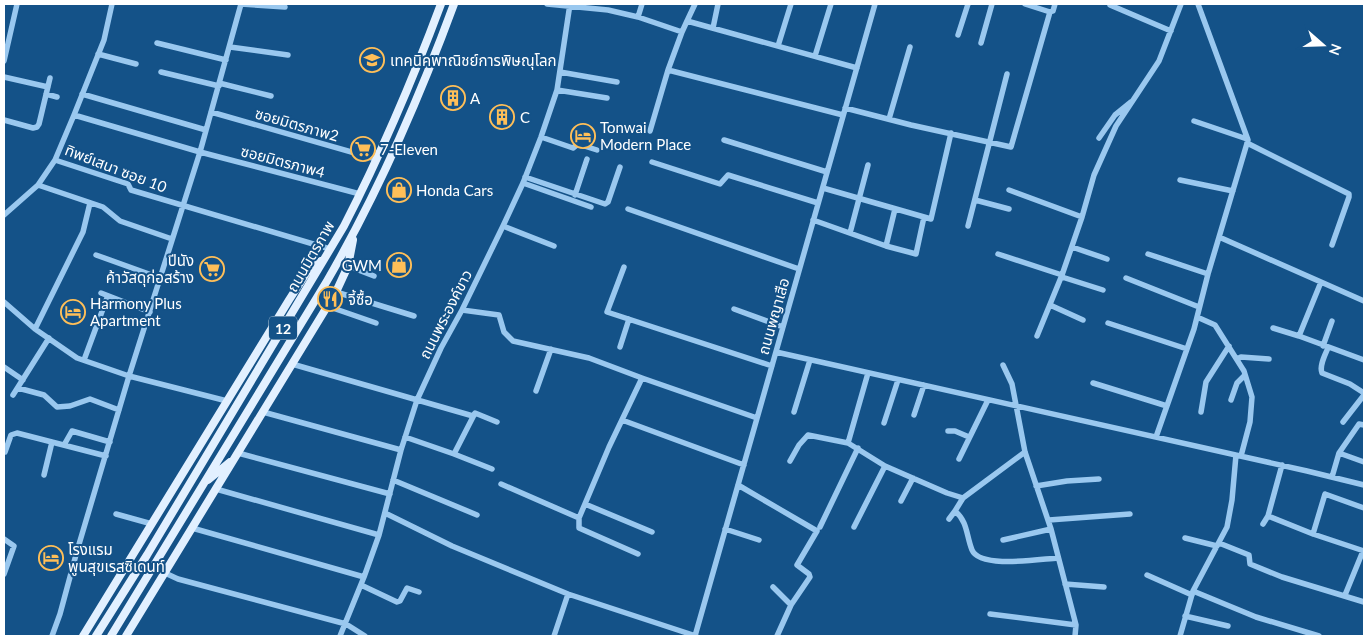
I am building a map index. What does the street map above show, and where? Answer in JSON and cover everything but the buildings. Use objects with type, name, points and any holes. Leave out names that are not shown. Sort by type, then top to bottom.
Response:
[{"type":"main road","name":"ถนนมิตรภาพ","points":[[96,636],[145,559],[328,253],[360,194],[376,159],[428,38],[440,4]]},
{"type":"main road","name":"ถนนมิตรภาพ","points":[[111,636],[327,281],[354,233],[389,164],[454,4]]},
{"type":"main road","points":[[126,636],[336,292],[348,266],[354,233]]},
{"type":"main road","points":[[83,636],[307,272],[328,253]]},
{"type":"main road","points":[[192,480],[204,439]]},
{"type":"main road","points":[[202,486],[236,455]]},
{"type":"main road","points":[[118,580],[145,559],[154,564],[149,600]]},
{"type":"street","points":[[4,61],[17,4]]},
{"type":"street","name":"ทิพย์เสนา ซอย 10","points":[[112,4],[104,40],[55,160],[128,184],[131,190],[328,253]]},
{"type":"street","points":[[52,636],[129,376],[200,152],[241,4],[285,7]]},
{"type":"street","points":[[547,4],[570,4],[608,10],[638,17],[682,32]]},
{"type":"street","name":"ถนนพระองค์ขาว","points":[[340,636],[379,535],[405,437],[417,400],[441,348],[462,310],[503,226],[541,137],[557,90],[570,4]]},
{"type":"street","points":[[638,17],[642,4]]},
{"type":"street","points":[[650,130],[668,70],[682,32],[696,4]]},
{"type":"street","points":[[712,28],[718,4]]},
{"type":"street","points":[[778,46],[791,4]]},
{"type":"street","points":[[815,56],[830,4]]},
{"type":"street","name":"ถนนพญาเสือ","points":[[695,636],[875,4]]},
{"type":"street","points":[[958,36],[968,4]]},
{"type":"street","points":[[981,43],[992,4]]},
{"type":"street","points":[[1026,4],[1035,5],[1050,12]]},
{"type":"street","points":[[845,108],[910,125],[1011,147],[1050,12],[1053,11],[1055,4]]},
{"type":"street","points":[[1037,336],[1062,276],[1082,218],[1094,175],[1116,126],[1159,61],[1181,4]]},
{"type":"street","points":[[1156,437],[1197,317],[1247,141],[1198,4]]},
{"type":"street","points":[[1110,5],[1171,31]]},
{"type":"street","points":[[688,21],[857,68]]},
{"type":"street","points":[[158,43],[226,60]]},
{"type":"street","points":[[230,47],[288,54]]},
{"type":"street","points":[[889,119],[910,47]]},
{"type":"street","points":[[98,54],[136,64]]},
{"type":"street","points":[[668,70],[843,115]]},
{"type":"street","points":[[161,72],[272,96]]},
{"type":"street","points":[[560,72],[617,82]]},
{"type":"street","points":[[968,226],[1007,74]]},
{"type":"street","points":[[4,76],[48,87]]},
{"type":"street","points":[[4,120],[33,128],[37,127],[50,78]]},
{"type":"street","points":[[557,90],[607,98]]},
{"type":"street","points":[[46,94],[57,97]]},
{"type":"street","points":[[82,94],[206,130]]},
{"type":"street","points":[[1099,138],[1115,115],[1133,101]]},
{"type":"street","name":"ซอยมิตรภาพ2","points":[[211,112],[376,159]]},
{"type":"street","name":"ซอยมิตรภาพ4","points":[[74,115],[200,152],[360,194]]},
{"type":"street","points":[[1194,121],[1247,141],[1349,194],[1332,246]]},
{"type":"street","points":[[822,188],[931,219],[951,133]]},
{"type":"street","points":[[541,137],[573,148],[578,144],[597,150]]},
{"type":"street","points":[[724,140],[827,172]]},
{"type":"street","points":[[575,195],[587,158]]},
{"type":"street","points":[[4,215],[38,184],[55,160]]},
{"type":"street","points":[[652,162],[720,184],[728,175],[818,203]]},
{"type":"street","points":[[850,234],[868,165]]},
{"type":"street","points":[[524,180],[607,204],[620,167]]},
{"type":"street","points":[[524,180],[591,207]]},
{"type":"street","points":[[1180,180],[1233,191]]},
{"type":"street","points":[[38,184],[103,207],[120,221],[172,239]]},
{"type":"street","points":[[1009,190],[1082,218]]},
{"type":"street","points":[[975,200],[1009,209]]},
{"type":"street","points":[[35,328],[83,232],[90,203]]},
{"type":"street","points":[[628,209],[799,269]]},
{"type":"street","points":[[886,246],[895,209]]},
{"type":"street","points":[[813,220],[886,246],[916,254],[924,217]]},
{"type":"street","points":[[503,226],[554,246]]},
{"type":"street","points":[[1219,237],[1364,301]]},
{"type":"street","points":[[1072,247],[1107,259]]},
{"type":"street","points":[[998,254],[1103,290]]},
{"type":"street","points":[[1148,254],[1208,274]]},
{"type":"street","points":[[96,255],[160,278]]},
{"type":"street","points":[[348,266],[374,276]]},
{"type":"street","points":[[624,267],[607,312],[772,366]]},
{"type":"street","points":[[1126,278],[1199,307]]},
{"type":"street","points":[[1298,336],[1321,282]]},
{"type":"street","points":[[336,292],[414,316]]},
{"type":"street","points":[[101,293],[150,312]]},
{"type":"street","points":[[84,360],[107,298]]},
{"type":"street","points":[[4,302],[66,351],[84,360],[129,376],[227,401]]},
{"type":"street","points":[[1050,305],[1083,320]]},
{"type":"street","points":[[327,306],[376,323]]},
{"type":"street","points":[[734,309],[783,326]]},
{"type":"street","points":[[462,310],[499,315],[504,332],[512,341],[589,358],[757,418]]},
{"type":"street","points":[[1180,636],[1192,593],[1227,527],[1238,455],[1250,422],[1252,397],[1245,375],[1215,325],[1197,317]]},
{"type":"street","points":[[620,347],[629,319]]},
{"type":"street","points":[[1108,322],[1187,349]]},
{"type":"street","points":[[1332,322],[1325,347],[1322,373],[1350,384],[1364,394],[1342,422]]},
{"type":"street","points":[[1273,328],[1364,360]]},
{"type":"street","points":[[14,395],[49,338]]},
{"type":"street","points":[[1201,412],[1206,382],[1229,346]]},
{"type":"street","points":[[536,391],[552,349]]},
{"type":"street","points":[[776,352],[1364,485]]},
{"type":"street","points":[[1236,359],[1269,359]]},
{"type":"street","points":[[794,412],[810,360]]},
{"type":"street","points":[[292,364],[473,416]]},
{"type":"street","points":[[1003,365],[1012,384],[1025,452],[1049,520],[1076,624],[1074,636]]},
{"type":"street","points":[[4,367],[23,380]]},
{"type":"street","points":[[848,442],[868,373]]},
{"type":"street","points":[[1230,400],[1234,388],[1245,375]]},
{"type":"street","points":[[638,554],[579,528],[579,518],[642,378]]},
{"type":"street","points":[[884,423],[898,380]]},
{"type":"street","points":[[1092,384],[1167,406]]},
{"type":"street","points":[[914,415],[924,385]]},
{"type":"street","points":[[18,388],[44,395],[57,407],[70,406],[90,399],[119,410]]},
{"type":"street","points":[[959,459],[988,400]]},
{"type":"street","points":[[263,412],[402,450]]},
{"type":"street","points":[[454,454],[475,413],[497,422]]},
{"type":"street","points":[[622,420],[744,465]]},
{"type":"street","points":[[1332,477],[1339,453],[1359,424],[1364,425]]},
{"type":"street","points":[[64,445],[72,431],[110,442]]},
{"type":"street","points":[[948,431],[956,431],[969,437]]},
{"type":"street","points":[[5,452],[11,435],[17,433],[106,456]]},
{"type":"street","points":[[790,461],[808,435],[848,442],[886,466],[947,493],[963,498]]},
{"type":"street","points":[[405,437],[492,469]]},
{"type":"street","points":[[44,475],[52,442]]},
{"type":"street","points":[[820,527],[858,448]]},
{"type":"street","points":[[949,519],[963,498],[1025,452]]},
{"type":"street","points":[[1339,453],[1364,462]]},
{"type":"street","points":[[236,455],[390,494]]},
{"type":"street","points":[[1263,524],[1268,516],[1282,465]]},
{"type":"street","points":[[854,527],[886,466]]},
{"type":"street","points":[[901,501],[913,478]]},
{"type":"street","points":[[1036,486],[1067,481],[1099,479]]},
{"type":"street","points":[[394,480],[477,514]]},
{"type":"street","points":[[501,484],[579,518]]},
{"type":"street","points":[[738,485],[817,530],[798,564],[799,568],[809,574],[810,577],[791,605],[777,636]]},
{"type":"street","points":[[216,489],[379,535]]},
{"type":"street","points":[[1313,534],[1325,494],[1364,508]]},
{"type":"street","points":[[585,504],[652,532]]},
{"type":"street","points":[[955,511],[965,522],[971,549],[978,557],[997,562],[1058,558]]},
{"type":"street","points":[[385,513],[452,546],[568,594],[695,636]]},
{"type":"street","points":[[116,514],[152,524]]},
{"type":"street","points":[[1049,520],[1130,514]]},
{"type":"street","points":[[1268,516],[1364,551],[1345,595]]},
{"type":"street","points":[[192,528],[364,577]]},
{"type":"street","points":[[725,529],[759,540]]},
{"type":"street","points":[[1003,540],[1051,529]]},
{"type":"street","points":[[1185,538],[1218,544],[1248,555],[1250,564],[1258,568],[1364,602]]},
{"type":"street","points":[[4,539],[14,546],[4,574]]},
{"type":"street","points":[[165,573],[178,579],[346,624],[365,636]]},
{"type":"street","points":[[1147,575],[1242,612],[1316,636]]},
{"type":"street","points":[[1065,584],[1104,587]]},
{"type":"street","points":[[361,585],[396,602],[401,600],[408,588],[420,592]]},
{"type":"street","points":[[773,587],[791,605]]},
{"type":"street","points":[[554,636],[568,594]]},
{"type":"street","points":[[990,614],[1076,624]]},
{"type":"street","points":[[1185,616],[1228,626]]},
{"type":"place","name":"เทคนิคพาณิชย์การพิษณุโลก","points":[[372,60]]},
{"type":"place","name":"A","points":[[453,98]]},
{"type":"place","name":"C","points":[[502,117]]},
{"type":"place","name":"Tonwai Modern Place","points":[[583,136]]},
{"type":"place","name":"7-Eleven","points":[[363,149]]},
{"type":"place","name":"Honda Cars","points":[[399,190]]},
{"type":"place","name":"GWM","points":[[399,265]]},
{"type":"place","name":"ปีนัง ค้าวัสดุก่อสร้าง","points":[[212,269]]},
{"type":"place","name":"จี้ซื้อ","points":[[330,299]]},
{"type":"place","name":"Harmony Plus Apartment","points":[[73,312]]},
{"type":"place","name":"โรงแรม พูนสุขเรสซิเดนท์","points":[[51,558]]}]
